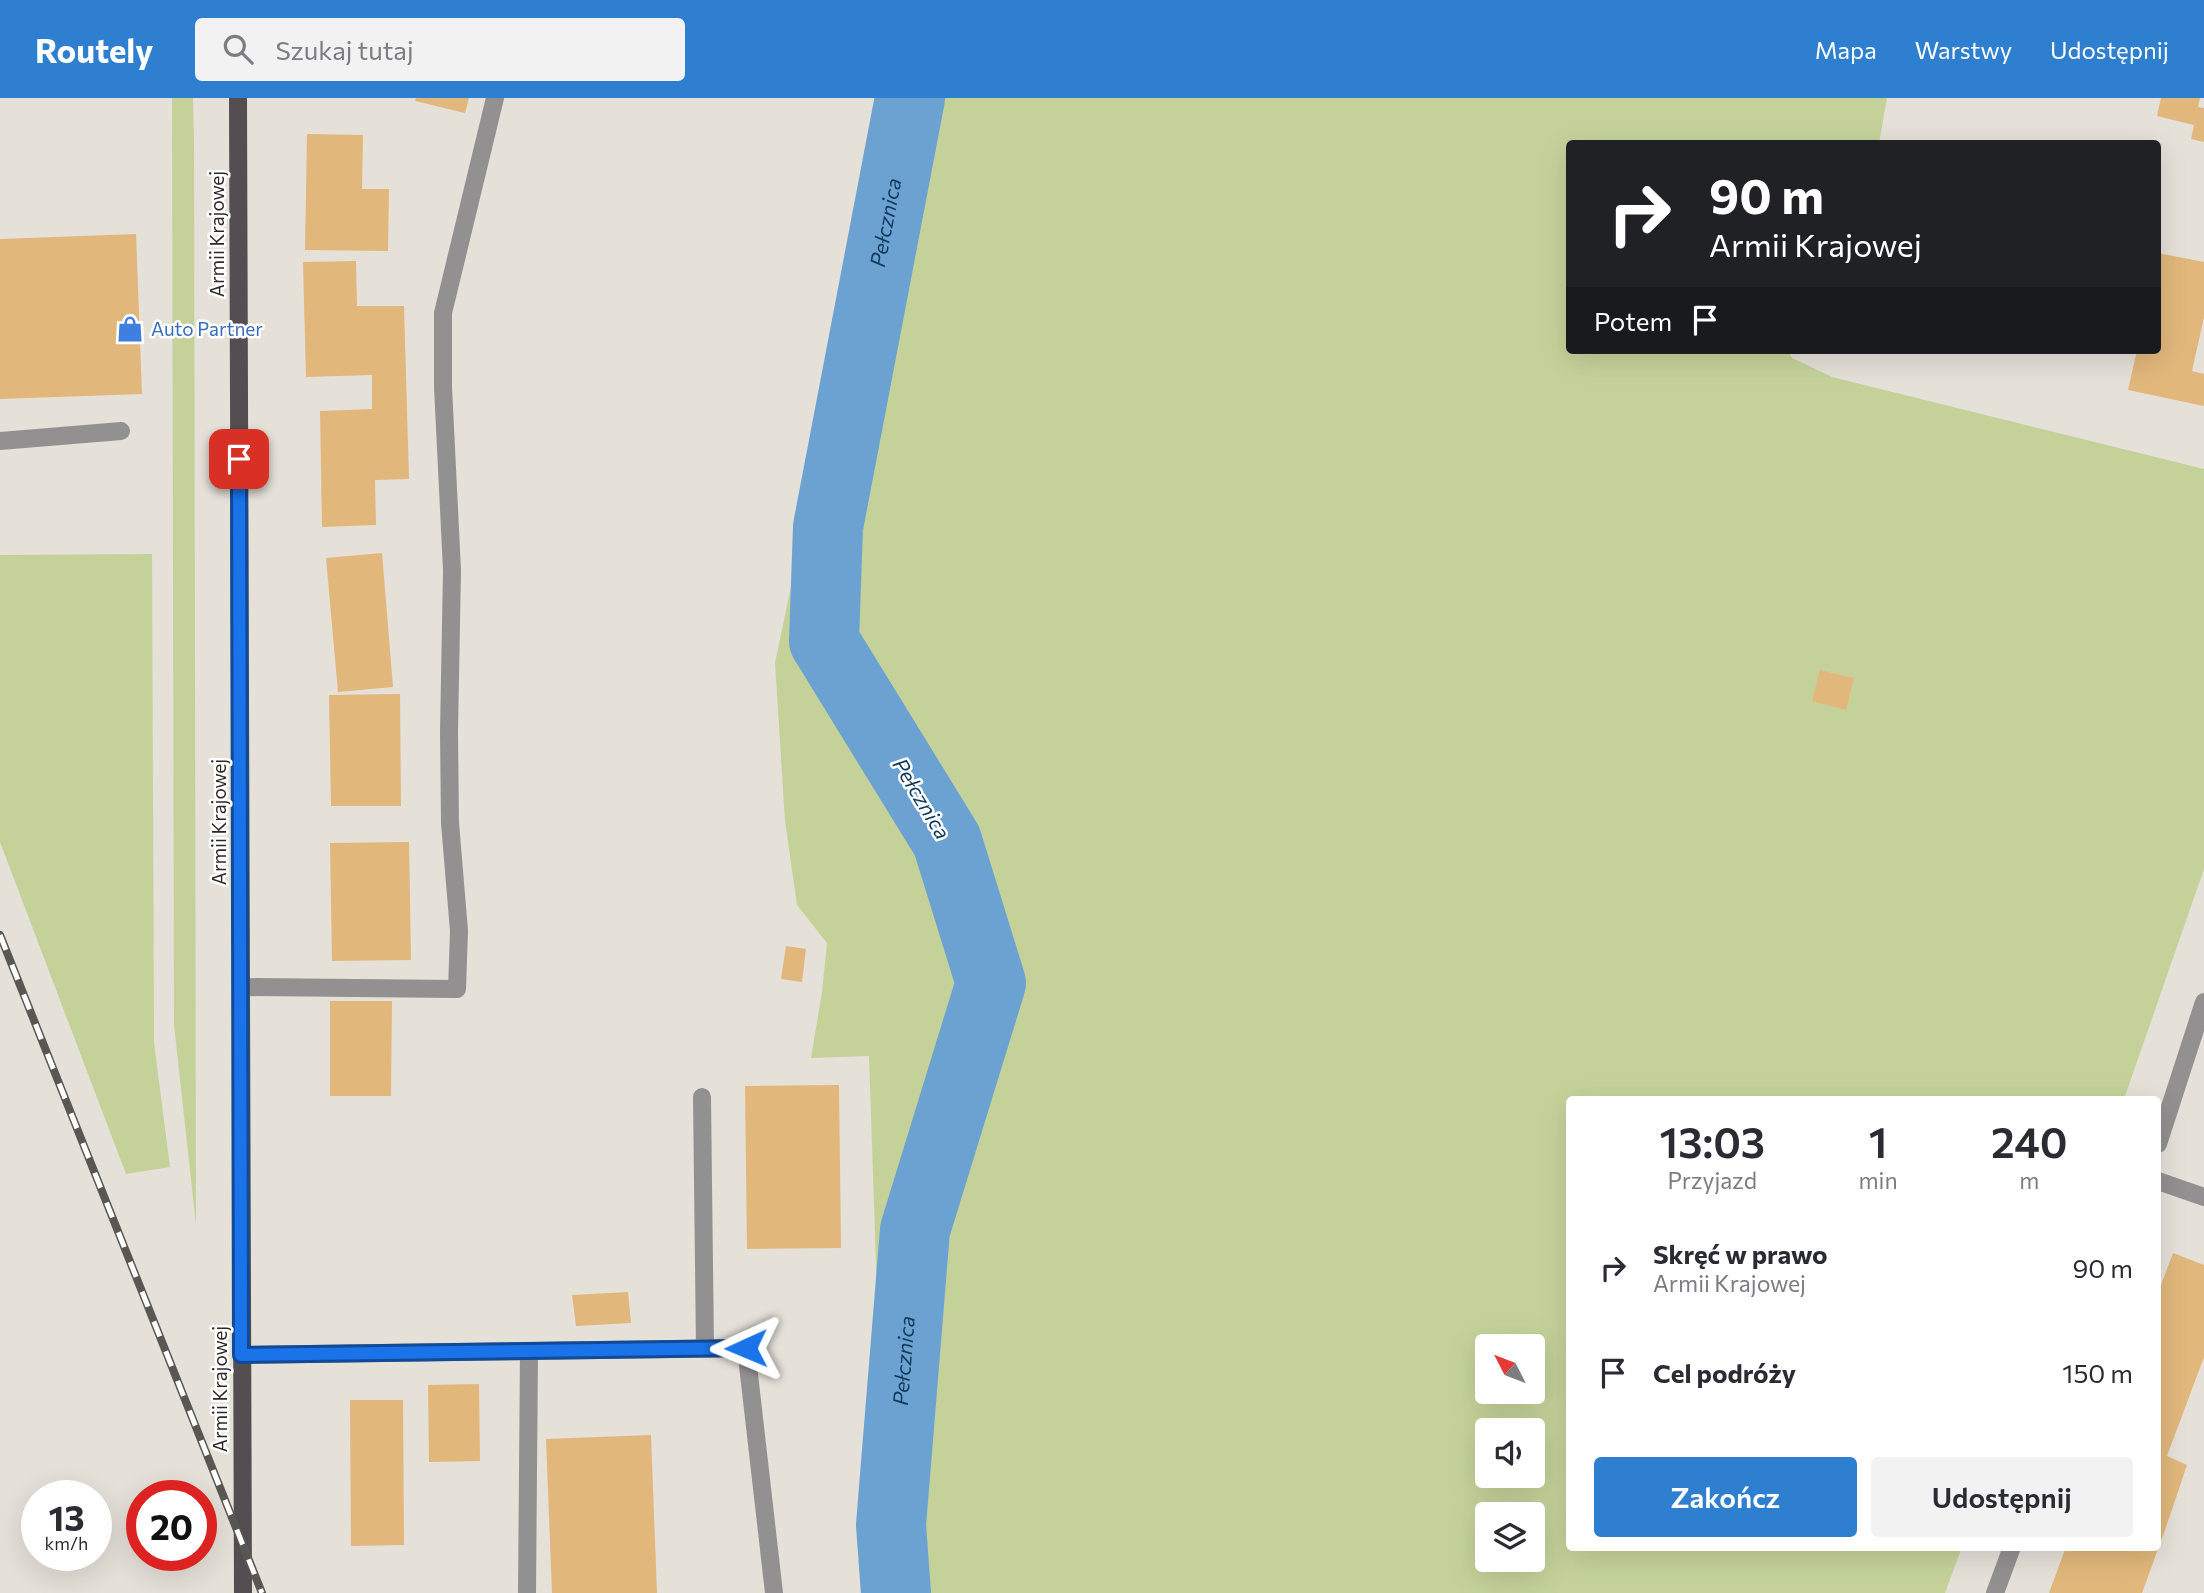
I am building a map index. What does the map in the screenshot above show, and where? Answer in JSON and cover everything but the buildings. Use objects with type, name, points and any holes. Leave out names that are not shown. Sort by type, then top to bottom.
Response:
[{"type":"main road","name":"Armii Krajowej","points":[[238,98],[243,1593]]},
{"type":"street","points":[[241,987],[457,989],[458,930],[450,823],[452,570],[443,387],[443,313],[495,98]]},
{"type":"street","points":[[0,441],[121,431]]},
{"type":"street","points":[[2161,1135],[2204,1002]]},
{"type":"street","points":[[702,1097],[705,1349]]},
{"type":"street","points":[[2161,1182],[2204,1197]]},
{"type":"street","points":[[241,1355],[746,1348],[774,1593]]},
{"type":"street","points":[[527,1593],[529,1351]]},
{"type":"street","points":[[1995,1593],[2011,1551]]},
{"type":"green space","points":[[172,98],[193,98],[194,142],[196,1225],[174,1025]]},
{"type":"green space","points":[[890,98],[1887,98],[1880,140],[1566,140],[1566,354],[1790,354],[1792,358],[1832,377],[2204,469],[2204,869],[2125,1096],[1566,1096],[1566,1551],[1961,1551],[1945,1593],[887,1593],[869,1056],[811,1058],[827,943],[797,905],[785,821],[775,663]]},
{"type":"green space","points":[[152,554],[154,1043],[170,1167],[126,1174],[0,842],[0,555]]},
{"type":"waterway","name":"Pełcznica","points":[[896,1593],[891,1525],[915,1230],[991,983],[947,841],[824,641],[828,527],[910,98]]},
{"type":"railway","points":[[0,935],[262,1593]]},
{"type":"place","name":"Auto Partner","points":[[130,329]]},
{"type":"route","points":[[239,459],[241,1355],[746,1348]]}]
